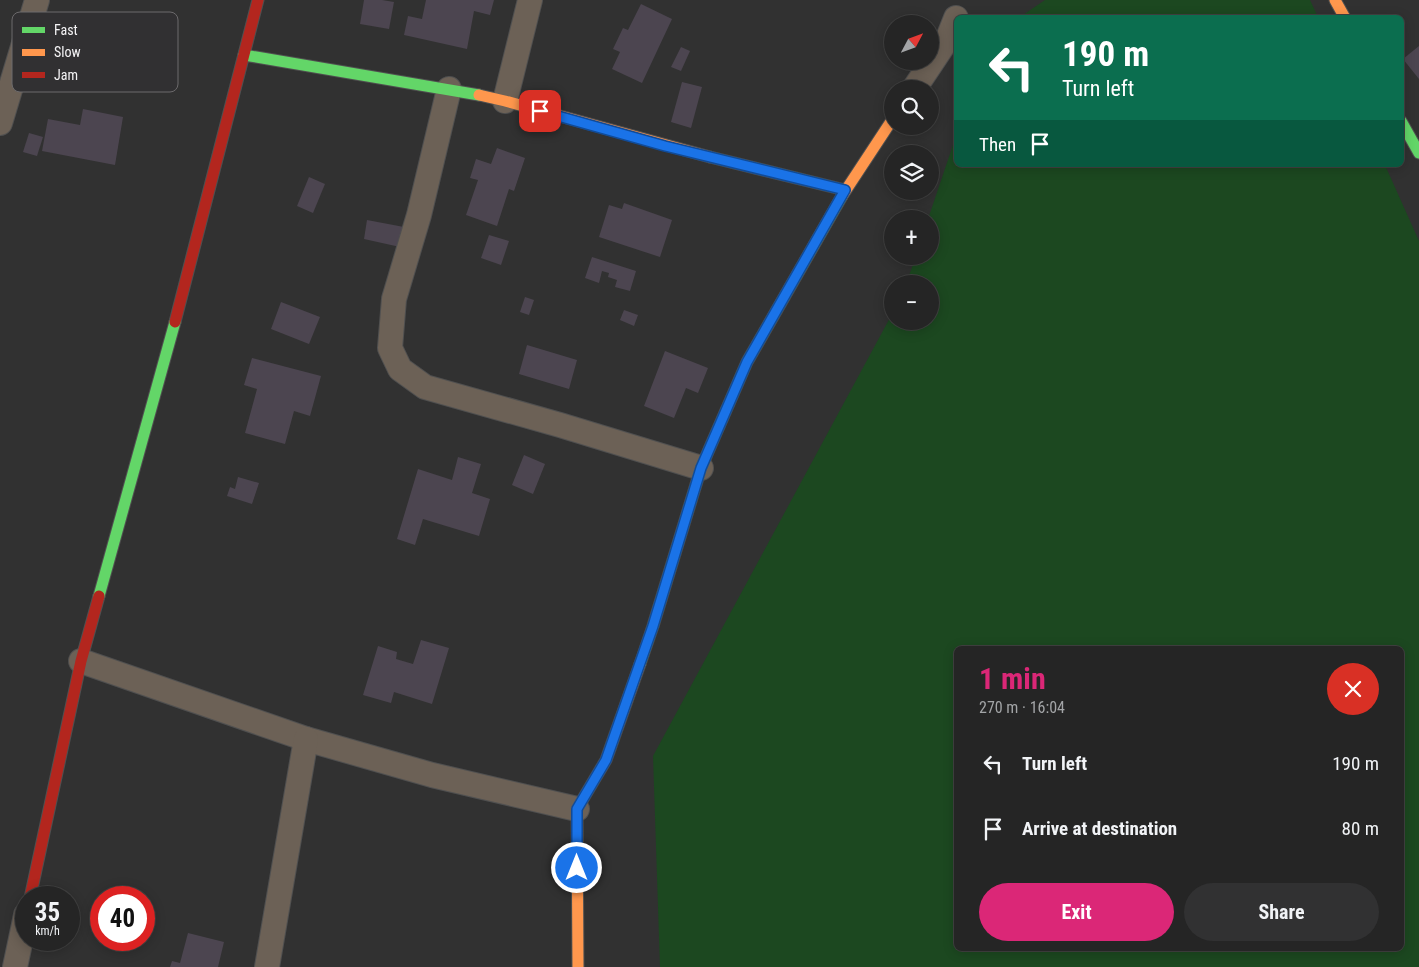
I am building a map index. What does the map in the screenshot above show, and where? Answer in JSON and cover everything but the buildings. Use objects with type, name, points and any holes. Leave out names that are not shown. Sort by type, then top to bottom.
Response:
[{"type":"street","points":[[32,12],[37,0]]},
{"type":"street","points":[[33,886],[81,661],[186,278],[258,0]]},
{"type":"street","points":[[505,101],[530,0]]},
{"type":"street","points":[[957,15],[963,0]]},
{"type":"street","points":[[1335,0],[1343,15]]},
{"type":"street","points":[[920,80],[948,38],[954,23]]},
{"type":"street","points":[[244,55],[449,89],[505,101],[665,146],[845,190]]},
{"type":"street","points":[[0,123],[7,68]]},
{"type":"street","points":[[449,89],[419,215],[394,299],[390,348],[400,370],[425,387],[560,425],[701,468]]},
{"type":"street","points":[[1404,126],[1419,153]]},
{"type":"street","points":[[578,967],[577,809],[606,760],[653,626],[701,468],[747,362],[845,190],[884,132]]},
{"type":"street","points":[[81,661],[306,740],[432,775],[577,809]]},
{"type":"street","points":[[267,967],[306,740]]},
{"type":"street","points":[[15,967],[18,951]]},
{"type":"green space","points":[[1045,0],[1310,0],[1317,15],[1023,15]]},
{"type":"green space","points":[[954,142],[954,167],[1386,167],[1419,241],[1419,967],[660,967],[653,756],[884,329],[939,330],[939,275],[909,275],[913,265],[939,265],[939,210],[931,210],[934,200],[939,200],[939,186]]},
{"type":"traffic: fast","points":[[244,55],[479,95]]},
{"type":"traffic: fast","points":[[1404,126],[1419,153]]},
{"type":"traffic: fast","points":[[710,157],[845,190]]},
{"type":"traffic: fast","points":[[640,664],[701,468],[747,362],[842,196]]},
{"type":"traffic: fast","points":[[99,596],[175,322]]},
{"type":"traffic: slow","points":[[1335,0],[1343,15]]},
{"type":"traffic: slow","points":[[479,95],[710,157]]},
{"type":"traffic: slow","points":[[842,196],[884,132]]},
{"type":"traffic: slow","points":[[578,967],[577,809],[606,760],[640,664]]},
{"type":"traffic: jam","points":[[175,322],[258,0]]},
{"type":"traffic: jam","points":[[33,886],[81,661],[99,596]]},
{"type":"route","points":[[540,111],[665,146],[845,190],[747,362],[701,468],[653,626],[606,760],[577,809],[577,868]]}]
